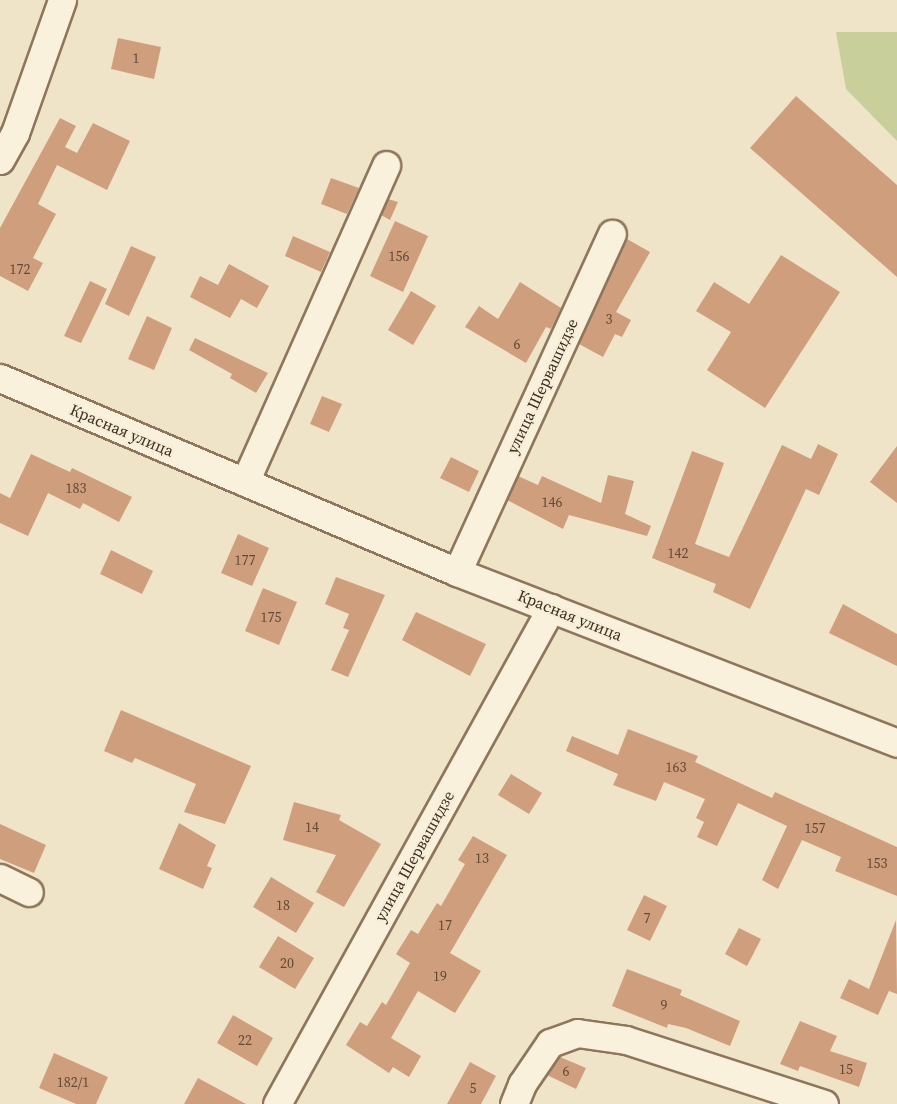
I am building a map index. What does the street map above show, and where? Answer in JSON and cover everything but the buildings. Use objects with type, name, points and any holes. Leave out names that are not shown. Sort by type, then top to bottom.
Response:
[{"type":"street","points":[[0,160],[15,133],[62,0]]},
{"type":"street","points":[[245,482],[386,165]]},
{"type":"street","name":"улица Шервашидзе","points":[[457,572],[612,234]]},
{"type":"street","name":"Красная улица","points":[[0,378],[457,572],[897,743]]},
{"type":"street","name":"улица Шервашидзе","points":[[278,1104],[551,608]]},
{"type":"street","points":[[0,878],[29,891]]},
{"type":"street","points":[[514,1104],[522,1084],[549,1043],[578,1033],[626,1040],[824,1104]]},
{"type":"green space","points":[[836,32],[897,32],[897,141],[846,89]]}]
